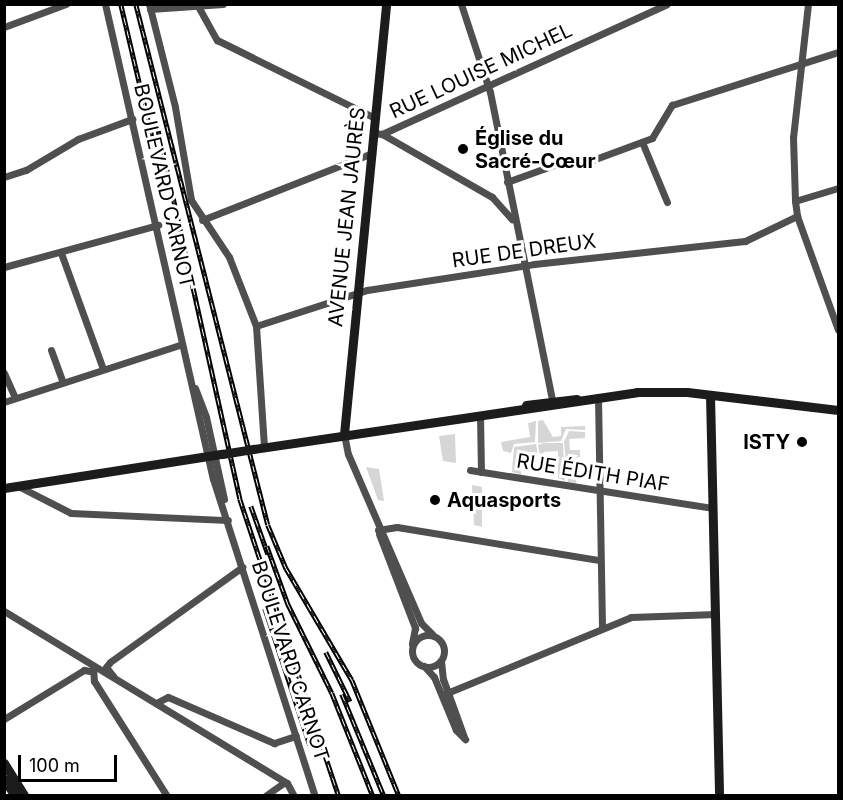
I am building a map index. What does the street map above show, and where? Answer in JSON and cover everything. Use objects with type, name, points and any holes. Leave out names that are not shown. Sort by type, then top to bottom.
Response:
[{"type":"main road","name":"AVENUE JEAN JAURÈS","points":[[344,434],[372,153],[378,133],[375,118],[386,4]]},
{"type":"main road","points":[[4,488],[344,434],[598,397],[654,392],[838,410]]},
{"type":"main road","points":[[709,398],[838,415]]},
{"type":"main road","points":[[709,398],[714,795]]},
{"type":"main road","points":[[713,614],[719,795]]},
{"type":"main road","points":[[4,763],[25,795]]},
{"type":"main road","points":[[4,779],[15,795]]},
{"type":"street","points":[[4,27],[66,4]]},
{"type":"street","name":"BOULEVARD CARNOT","points":[[105,4],[158,225],[190,376],[215,455],[228,520],[315,795]]},
{"type":"street","points":[[223,4],[199,8],[150,7],[175,107],[191,200],[202,220],[230,257],[255,326],[264,448]]},
{"type":"street","points":[[461,4],[488,85],[523,266],[553,403]]},
{"type":"street","name":"RUE LOUISE MICHEL","points":[[378,133],[667,4]]},
{"type":"street","points":[[808,4],[793,137],[795,201],[797,216],[838,330]]},
{"type":"street","points":[[199,8],[217,40],[375,118]]},
{"type":"street","points":[[507,182],[554,165],[579,165],[642,142],[657,133],[667,108],[672,105],[838,52]]},
{"type":"street","points":[[4,177],[26,170],[78,139],[132,119]]},
{"type":"street","points":[[378,133],[492,197],[514,221]]},
{"type":"street","points":[[642,142],[667,202]]},
{"type":"street","points":[[202,220],[372,153]]},
{"type":"street","points":[[795,201],[838,188]]},
{"type":"street","points":[[492,197],[509,194]]},
{"type":"street","name":"RUE DE DREUX","points":[[255,326],[358,292],[523,266],[745,241],[797,216]]},
{"type":"street","points":[[4,267],[61,253],[75,245],[158,225]]},
{"type":"street","points":[[61,253],[103,369]]},
{"type":"street","points":[[4,402],[62,381],[183,344]]},
{"type":"street","points":[[51,350],[62,381]]},
{"type":"street","points":[[4,373],[15,398]]},
{"type":"street","points":[[598,397],[599,560],[602,628]]},
{"type":"street","points":[[480,415],[481,472]]},
{"type":"street","points":[[344,434],[348,454],[379,529],[413,624],[412,644],[415,660],[434,677],[445,694],[465,740],[456,730],[445,694],[441,661],[443,645],[421,623],[379,529]]},
{"type":"street","name":"RUE ÉDITH PIAF","points":[[470,470],[712,510]]},
{"type":"street","points":[[18,486],[72,513],[228,520]]},
{"type":"street","points":[[379,529],[397,527],[599,560]]},
{"type":"street","points":[[115,678],[107,670],[110,662],[242,567]]},
{"type":"street","points":[[4,611],[92,669],[115,678],[285,782],[293,792]]},
{"type":"street","points":[[445,694],[631,617],[713,614]]},
{"type":"street","points":[[412,644],[419,637],[432,634]]},
{"type":"street","points":[[424,666],[441,661]]},
{"type":"street","points":[[4,719],[84,670],[92,669]]},
{"type":"street","points":[[92,669],[167,795]]},
{"type":"street","points":[[156,703],[168,697],[274,743],[296,736]]},
{"type":"street","points":[[265,795],[285,782]]},
{"type":"shaded area","points":[[543,420],[553,437],[561,436],[561,427],[585,426],[585,430],[566,429],[561,441],[538,443],[538,421]]},
{"type":"shaded area","points":[[536,421],[535,442],[514,444],[511,453],[503,451],[501,442],[530,437],[528,423]]},
{"type":"shaded area","points":[[569,431],[585,432],[585,438],[569,439],[570,450],[580,450],[580,457],[575,458],[576,483],[568,482],[564,442]]},
{"type":"shaded area","points":[[455,434],[456,463],[443,461],[439,436]]},
{"type":"shaded area","points":[[563,443],[565,481],[558,478],[558,451],[544,452],[540,457],[538,445]]},
{"type":"shaded area","points":[[536,444],[538,457],[534,452],[521,452],[521,475],[512,472],[514,447]]},
{"type":"shaded area","points":[[366,467],[379,469],[384,501],[378,500]]},
{"type":"shaded area","points":[[472,485],[482,487],[482,527],[474,525]]},
{"type":"railway","points":[[121,4],[152,136]]},
{"type":"railway","points":[[136,4],[268,525],[286,568],[352,680],[399,796]]},
{"type":"railway","points":[[157,124],[240,499],[339,796]]},
{"type":"railway","points":[[251,506],[268,554]]},
{"type":"railway","points":[[267,546],[288,604],[332,693],[373,796]]},
{"type":"railway","points":[[265,608],[310,745]]},
{"type":"railway","points":[[326,652],[350,701]]},
{"type":"railway","points":[[342,694],[384,796]]},
{"type":"place","name":"Église du Sacré-Cœur","points":[[463,149]]},
{"type":"place","name":"ISTY","points":[[802,442]]},
{"type":"place","name":"Aquasports","points":[[435,500]]}]
